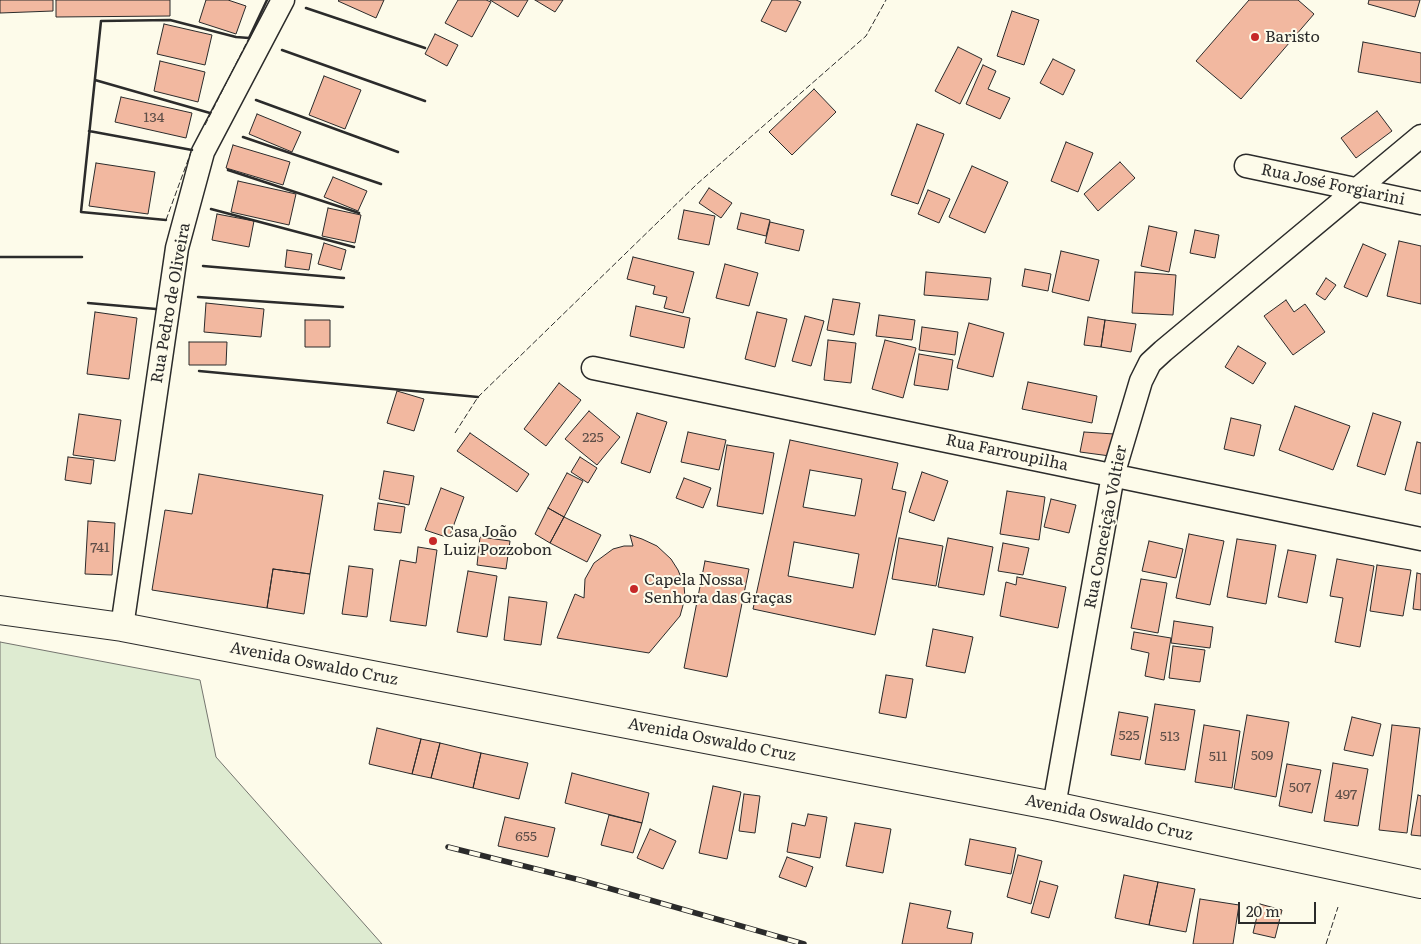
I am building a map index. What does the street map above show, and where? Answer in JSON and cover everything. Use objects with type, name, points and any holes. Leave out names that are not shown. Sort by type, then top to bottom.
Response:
[{"type":"street","name":"Rua Pedro de Oliveira","points":[[122,627],[177,248],[203,152],[283,0]]},
{"type":"street","name":"Rua Conceição Voltier","points":[[1054,806],[1113,475],[1141,381],[1150,364],[1163,350],[1421,136]]},
{"type":"street","name":"Rua José Forgiarini","points":[[1246,166],[1421,203]]},
{"type":"street","name":"Rua Farroupilha","points":[[593,368],[1421,539]]},
{"type":"street","name":"Avenida Oswaldo Cruz","points":[[0,610],[122,627],[1054,806],[1421,884]]},
{"type":"green space","points":[[0,642],[200,680],[216,757],[382,944],[0,944]]},
{"type":"building","points":[[0,0],[53,0],[53,11],[0,13]]},
{"type":"building","points":[[56,0],[170,0],[170,16],[56,17]]},
{"type":"building","points":[[206,0],[228,0],[246,6],[236,34],[199,22]]},
{"type":"building","points":[[339,0],[384,0],[376,18]]},
{"type":"building","points":[[458,0],[486,0],[491,2],[472,37],[445,23]]},
{"type":"building","points":[[490,0],[528,0],[518,17]]},
{"type":"building","points":[[535,0],[563,0],[555,12]]},
{"type":"building","points":[[772,0],[796,0],[801,2],[786,32],[761,21]]},
{"type":"building","name":"Baristo","points":[[1249,0],[1298,0],[1314,14],[1241,99],[1196,61]]},
{"type":"building","points":[[1369,0],[1420,0],[1415,17],[1368,4]]},
{"type":"building","points":[[1012,11],[1039,20],[1024,65],[997,56]]},
{"type":"building","points":[[164,24],[212,35],[205,65],[157,54]]},
{"type":"building","points":[[435,34],[458,45],[447,66],[425,54]]},
{"type":"building","points":[[1363,42],[1421,53],[1421,83],[1358,72]]},
{"type":"building","points":[[958,47],[982,59],[960,104],[935,91]]},
{"type":"building","points":[[1053,59],[1075,70],[1063,95],[1040,83]]},
{"type":"building","points":[[160,61],[205,72],[198,102],[154,91]]},
{"type":"building","points":[[983,65],[996,71],[988,89],[1010,98],[1000,119],[966,104]]},
{"type":"building","points":[[324,76],[361,90],[345,129],[309,115]]},
{"type":"building","points":[[814,89],[836,112],[792,155],[769,132]]},
{"type":"building","points":[[121,97],[192,113],[186,138],[115,122]]},
{"type":"building","points":[[1377,111],[1392,131],[1356,158],[1341,138]]},
{"type":"building","points":[[257,114],[301,132],[292,152],[249,134]]},
{"type":"building","points":[[917,124],[944,134],[918,204],[891,195]]},
{"type":"building","points":[[1066,142],[1093,153],[1078,192],[1051,181]]},
{"type":"building","points":[[233,145],[290,162],[283,185],[226,168]]},
{"type":"building","points":[[1120,162],[1135,178],[1098,211],[1084,194]]},
{"type":"building","points":[[96,163],[155,172],[148,214],[89,206]]},
{"type":"building","points":[[972,166],[1008,182],[985,233],[949,217]]},
{"type":"building","points":[[333,177],[367,191],[358,211],[324,197]]},
{"type":"building","points":[[238,181],[296,194],[289,225],[231,212]]},
{"type":"building","points":[[709,188],[732,203],[721,218],[699,203]]},
{"type":"building","points":[[928,190],[950,199],[939,223],[918,214]]},
{"type":"building","points":[[328,208],[361,215],[355,243],[322,236]]},
{"type":"building","points":[[684,210],[715,216],[709,245],[678,239]]},
{"type":"building","points":[[741,213],[770,220],[766,236],[737,229]]},
{"type":"building","points":[[217,214],[254,221],[249,247],[212,240]]},
{"type":"building","points":[[770,222],[804,230],[799,251],[765,243]]},
{"type":"building","points":[[1149,226],[1177,232],[1169,272],[1141,266]]},
{"type":"building","points":[[1195,230],[1219,235],[1215,258],[1190,253]]},
{"type":"building","points":[[1399,241],[1421,246],[1421,304],[1387,296]]},
{"type":"building","points":[[324,243],[346,250],[341,270],[318,264]]},
{"type":"building","points":[[1363,244],[1386,254],[1367,297],[1344,287]]},
{"type":"building","points":[[287,250],[312,254],[309,270],[285,267]]},
{"type":"building","points":[[1061,251],[1099,260],[1089,301],[1052,292]]},
{"type":"building","points":[[633,257],[694,272],[683,313],[664,308],[667,297],[653,294],[655,286],[627,279]]},
{"type":"building","points":[[725,264],[758,273],[749,306],[716,298]]},
{"type":"building","points":[[1025,269],[1051,274],[1048,291],[1022,286]]},
{"type":"building","points":[[926,272],[991,278],[988,300],[924,295]]},
{"type":"building","points":[[1135,272],[1176,275],[1173,315],[1132,313]]},
{"type":"building","points":[[1326,278],[1336,285],[1325,300],[1316,294]]},
{"type":"building","points":[[833,299],[860,303],[854,335],[827,330]]},
{"type":"building","points":[[1286,300],[1294,312],[1305,304],[1325,332],[1293,355],[1264,316]]},
{"type":"building","points":[[206,303],[264,309],[261,337],[204,332]]},
{"type":"building","points":[[636,306],[690,318],[684,348],[630,336]]},
{"type":"building","points":[[95,312],[137,318],[129,379],[87,374]]},
{"type":"building","points":[[757,312],[787,319],[775,367],[745,359]]},
{"type":"building","points":[[879,315],[915,320],[912,340],[876,336]]},
{"type":"building","points":[[805,316],[824,321],[811,366],[792,361]]},
{"type":"building","points":[[1088,317],[1105,320],[1101,347],[1084,345]]},
{"type":"building","points":[[305,320],[330,320],[330,347],[305,347]]},
{"type":"building","points":[[1105,320],[1136,324],[1131,352],[1101,347]]},
{"type":"building","points":[[969,323],[1004,333],[993,377],[957,368]]},
{"type":"building","points":[[922,327],[958,332],[955,355],[919,350]]},
{"type":"building","points":[[828,340],[856,343],[851,383],[824,380]]},
{"type":"building","points":[[885,340],[916,348],[903,398],[872,389]]},
{"type":"building","points":[[189,342],[227,342],[226,365],[189,365]]},
{"type":"building","points":[[1238,346],[1266,363],[1253,384],[1225,367]]},
{"type":"building","points":[[919,354],[953,360],[948,390],[914,385]]},
{"type":"building","points":[[1028,382],[1097,396],[1092,423],[1022,409]]},
{"type":"building","points":[[559,383],[581,400],[546,446],[524,429]]},
{"type":"building","points":[[397,391],[424,399],[414,431],[387,423]]},
{"type":"building","points":[[1295,406],[1350,426],[1333,470],[1279,450]]},
{"type":"building","points":[[589,411],[620,437],[597,465],[565,439]]},
{"type":"building","points":[[637,413],[667,422],[650,473],[621,463]]},
{"type":"building","points":[[1373,413],[1401,422],[1385,475],[1357,466]]},
{"type":"building","points":[[79,414],[121,420],[115,461],[73,455]]},
{"type":"building","points":[[1231,418],[1261,425],[1254,456],[1224,449]]},
{"type":"building","points":[[688,432],[726,440],[719,470],[681,462]]},
{"type":"building","points":[[1084,432],[1114,434],[1110,456],[1080,452]]},
{"type":"building","points":[[470,433],[529,474],[517,492],[457,451]]},
{"type":"building","points":[[790,440],[898,463],[892,489],[906,492],[875,635],[753,609]],"holes":[[[810,470],[862,479],[855,516],[803,507]],[[794,542],[859,554],[853,588],[788,576]]]},
{"type":"building","points":[[1417,442],[1421,443],[1421,494],[1405,490]]},
{"type":"building","points":[[727,445],[774,453],[763,514],[717,506]]},
{"type":"building","points":[[68,457],[94,460],[91,484],[65,480]]},
{"type":"building","points":[[580,457],[597,468],[588,483],[571,472]]},
{"type":"building","points":[[384,471],[414,476],[409,505],[379,499]]},
{"type":"building","points":[[922,472],[948,481],[934,521],[909,512]]},
{"type":"building","points":[[567,473],[583,481],[564,517],[548,508]]},
{"type":"building","points":[[199,474],[323,495],[310,574],[273,569],[267,608],[152,590],[165,510],[192,514]]},
{"type":"building","points":[[684,478],[711,488],[703,508],[676,498]]},
{"type":"building","points":[[441,488],[464,497],[449,538],[425,530]]},
{"type":"building","points":[[1007,491],[1045,497],[1039,540],[1000,534]]},
{"type":"building","points":[[1051,499],[1076,505],[1069,533],[1044,527]]},
{"type":"building","points":[[378,503],[405,507],[401,533],[374,530]]},
{"type":"building","points":[[548,508],[564,517],[550,543],[535,534]]},
{"type":"building","points":[[564,517],[601,535],[587,562],[550,543]]},
{"type":"building","points":[[88,521],[115,523],[112,575],[85,574]]},
{"type":"building","points":[[1189,534],[1224,541],[1210,605],[1176,598]]},
{"type":"building","name":"Capela Nossa Senhora das Graças","points":[[630,535],[657,546],[671,559],[678,570],[684,585],[685,598],[680,616],[649,653],[557,638],[575,594],[584,598],[585,579],[594,563],[613,549],[633,546]]},
{"type":"building","points":[[480,537],[510,541],[506,569],[477,565]]},
{"type":"building","points":[[899,538],[943,546],[936,586],[892,579]]},
{"type":"building","points":[[948,538],[993,547],[984,595],[938,587]]},
{"type":"building","points":[[1237,539],[1276,545],[1266,604],[1227,597]]},
{"type":"building","points":[[1149,541],[1183,549],[1176,578],[1142,571]]},
{"type":"building","points":[[1003,543],[1029,548],[1023,575],[998,571]]},
{"type":"building","points":[[418,547],[437,550],[426,626],[390,621],[400,560],[416,563]]},
{"type":"building","points":[[1288,550],[1316,555],[1307,603],[1278,597]]},
{"type":"building","points":[[1337,559],[1374,566],[1360,647],[1335,642],[1343,598],[1330,596]]},
{"type":"building","points":[[705,561],[749,569],[727,677],[684,668]]},
{"type":"building","points":[[1377,565],[1411,570],[1403,616],[1370,611]]},
{"type":"building","points":[[349,566],[373,569],[367,617],[342,614]]},
{"type":"building","points":[[273,569],[310,574],[304,614],[267,608]]},
{"type":"building","points":[[468,571],[497,576],[487,637],[457,632]]},
{"type":"building","points":[[1417,573],[1421,574],[1421,610],[1413,609]]},
{"type":"building","points":[[1017,577],[1066,587],[1058,628],[1000,616],[1006,582],[1016,585]]},
{"type":"building","points":[[1141,579],[1167,583],[1158,633],[1131,628]]},
{"type":"building","points":[[509,597],[547,602],[541,645],[504,640]]},
{"type":"building","points":[[1174,621],[1213,627],[1210,648],[1171,643]]},
{"type":"building","points":[[933,629],[973,637],[965,673],[926,666]]},
{"type":"building","points":[[1134,632],[1171,638],[1164,680],[1145,676],[1149,653],[1131,649]]},
{"type":"building","points":[[1173,646],[1205,650],[1200,682],[1169,678]]},
{"type":"building","points":[[886,675],[913,679],[906,718],[879,713]]},
{"type":"building","points":[[1155,704],[1195,710],[1185,770],[1145,764]]},
{"type":"building","points":[[1119,712],[1148,717],[1140,760],[1111,755]]},
{"type":"building","points":[[1247,715],[1289,722],[1276,797],[1234,789]]},
{"type":"building","points":[[1352,717],[1381,724],[1373,756],[1344,750]]},
{"type":"building","points":[[1204,725],[1240,731],[1232,788],[1195,782]]},
{"type":"building","points":[[1392,725],[1420,728],[1407,833],[1379,830]]},
{"type":"building","points":[[377,728],[421,739],[412,774],[369,764]]},
{"type":"building","points":[[421,739],[440,743],[431,778],[412,774]]},
{"type":"building","points":[[440,743],[481,753],[473,788],[431,778]]},
{"type":"building","points":[[481,753],[528,763],[519,799],[473,788]]},
{"type":"building","points":[[1333,763],[1368,769],[1358,826],[1324,821]]},
{"type":"building","points":[[1287,764],[1321,770],[1312,813],[1279,806]]},
{"type":"building","points":[[572,773],[649,793],[642,823],[565,803]]},
{"type":"building","points":[[713,786],[741,792],[727,859],[699,853]]},
{"type":"building","points":[[744,794],[760,796],[755,833],[739,831]]},
{"type":"building","points":[[1418,795],[1421,796],[1421,836],[1411,835]]},
{"type":"building","points":[[808,814],[827,817],[820,858],[787,852],[792,823],[805,826]]},
{"type":"building","points":[[609,815],[642,823],[633,853],[601,845]]},
{"type":"building","points":[[505,817],[555,828],[548,857],[498,846]]},
{"type":"building","points":[[855,823],[891,829],[883,873],[846,866]]},
{"type":"building","points":[[650,829],[676,841],[663,869],[637,858]]},
{"type":"building","points":[[970,839],[1016,848],[1011,874],[965,865]]},
{"type":"building","points":[[1018,855],[1042,861],[1031,904],[1007,897]]},
{"type":"building","points":[[787,857],[813,867],[806,887],[779,877]]},
{"type":"building","points":[[1124,875],[1158,882],[1149,925],[1115,918]]},
{"type":"building","points":[[1040,881],[1058,886],[1049,918],[1031,913]]},
{"type":"building","points":[[1158,882],[1195,889],[1186,932],[1149,925]]},
{"type":"building","points":[[1200,899],[1239,905],[1233,944],[1193,944]]},
{"type":"building","points":[[910,903],[951,911],[947,928],[973,933],[971,944],[902,944]]},
{"type":"building","points":[[1260,904],[1282,910],[1275,938],[1253,933]]},
{"type":"railway","points":[[448,847],[580,880],[804,944]]},
{"type":"fence","points":[[455,433],[478,397],[697,184],[866,36],[886,0]]},
{"type":"fence","points":[[205,125],[249,38]]},
{"type":"fence","points":[[166,220],[191,152]]},
{"type":"fence","points":[[1326,944],[1338,907]]},
{"type":"wall","points":[[166,220],[81,212],[101,21],[170,20],[236,37],[249,38],[267,0]]},
{"type":"wall","points":[[306,8],[425,48]]},
{"type":"wall","points":[[282,50],[425,101]]},
{"type":"wall","points":[[95,80],[210,113]]},
{"type":"wall","points":[[256,100],[398,152]]},
{"type":"wall","points":[[89,131],[192,150]]},
{"type":"wall","points":[[243,137],[381,184]]},
{"type":"wall","points":[[228,170],[359,213]]},
{"type":"wall","points":[[211,209],[354,247]]},
{"type":"wall","points":[[0,257],[82,257]]},
{"type":"wall","points":[[203,266],[344,278]]},
{"type":"wall","points":[[198,297],[343,307]]},
{"type":"wall","points":[[88,303],[156,309]]},
{"type":"wall","points":[[199,371],[478,397]]},
{"type":"place","name":"Baristo","points":[[1255,37]]},
{"type":"place","name":"Casa João Luiz Pozzobon","points":[[433,541]]},
{"type":"place","name":"Capela Nossa Senhora das Graças","points":[[634,589]]}]
